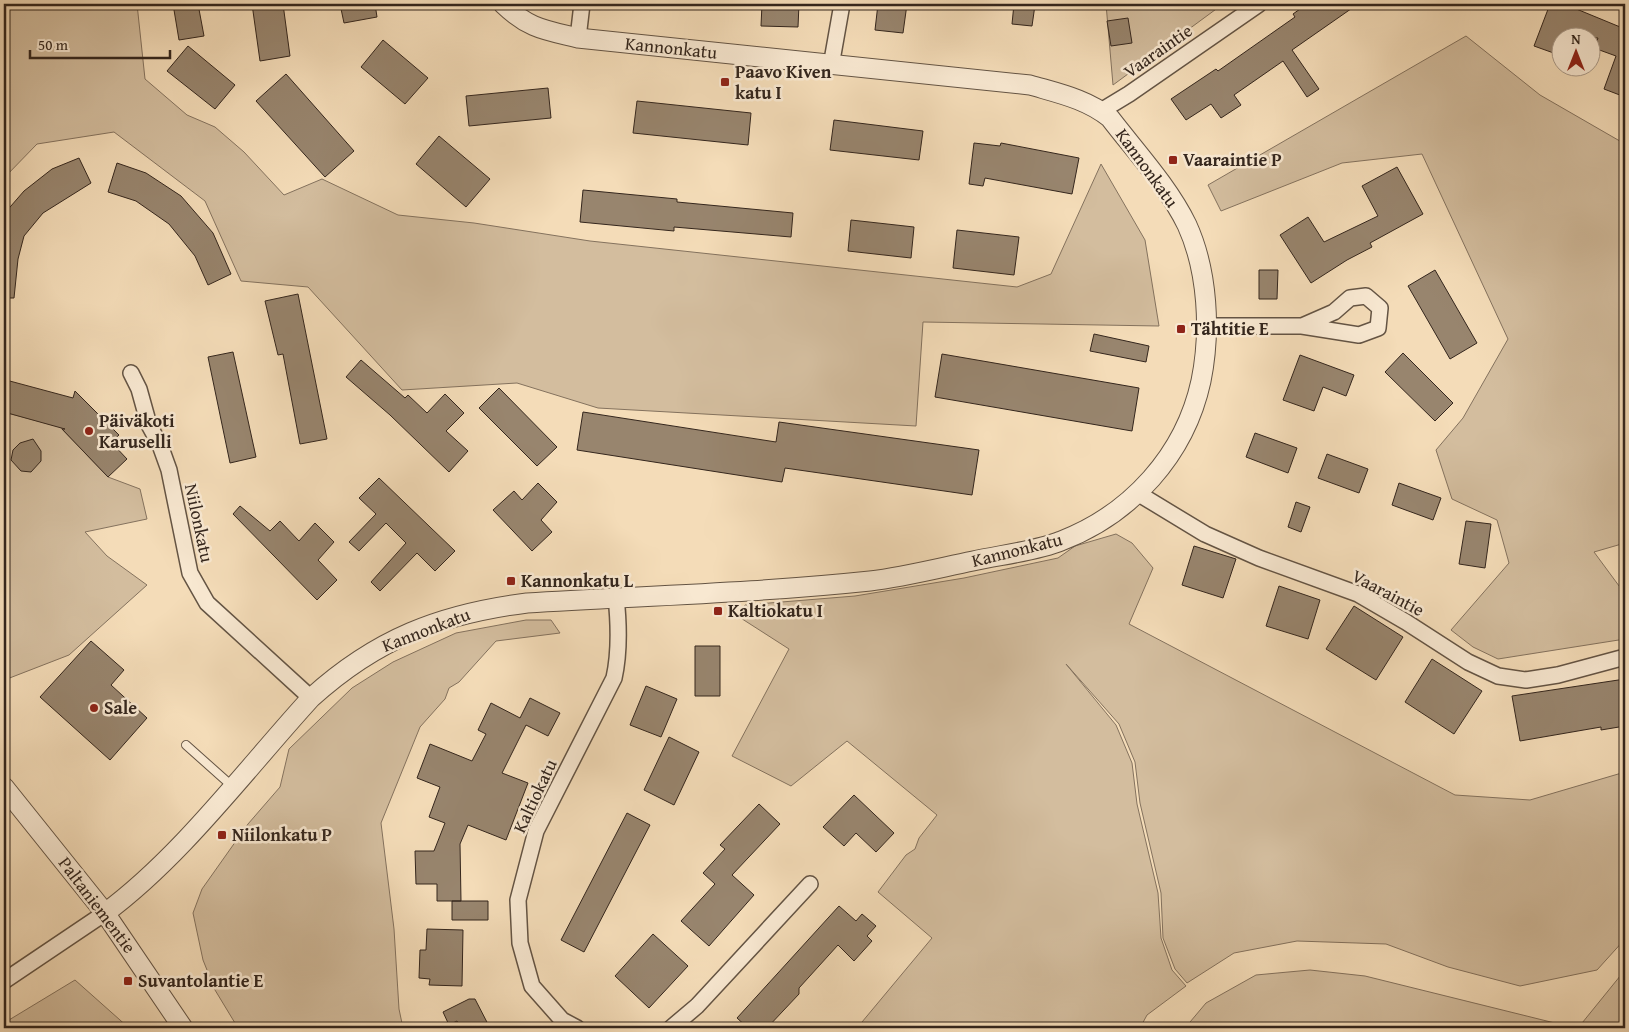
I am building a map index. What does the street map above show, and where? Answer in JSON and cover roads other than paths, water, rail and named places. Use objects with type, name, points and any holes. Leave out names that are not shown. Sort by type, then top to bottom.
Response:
[{"type":"street","name":"Kannonkatu","points":[[105,913],[136,890],[311,698],[331,680],[367,654],[405,634],[443,619],[485,608],[616,597],[863,581],[943,568],[1060,542],[1108,516],[1139,494],[1158,471],[1181,437],[1197,398],[1203,369],[1206,326],[1200,263],[1187,225],[1165,189],[1110,118],[1101,111],[1067,96],[1030,85],[831,66],[578,38],[539,29],[519,19],[504,4]]},
{"type":"street","points":[[578,38],[582,4]]},
{"type":"street","points":[[831,66],[842,4]]},
{"type":"street","name":"Vaaraintie","points":[[1101,111],[1129,94],[1259,4]]},
{"type":"street","points":[[1206,326],[1302,326]]},
{"type":"street","name":"Niilonkatu","points":[[131,373],[139,389],[149,425],[160,445],[168,470],[190,573],[207,603],[311,698]]},
{"type":"street","name":"Vaaraintie","points":[[1139,494],[1205,534],[1259,558],[1358,594],[1468,662],[1498,676],[1526,680],[1558,675],[1625,657]]},
{"type":"street","name":"Kaltiokatu","points":[[576,1028],[562,1020],[532,986],[520,943],[518,900],[536,831],[614,678],[618,643],[616,597]]},
{"type":"street","name":"Paltaniementie","points":[[4,787],[105,913],[184,1028]]},
{"type":"street","points":[[671,1028],[697,1006],[810,884]]},
{"type":"street","points":[[4,981],[105,913]]},
{"type":"lane","points":[[186,745],[232,786]]},
{"type":"place","name":"Paavo Kiven katu I","points":[[725,82]]},
{"type":"place","name":"Vaaraintie P","points":[[1173,160]]},
{"type":"place","name":"Tähtitie E","points":[[1181,329]]},
{"type":"place","name":"Päiväkoti Karuselli","points":[[89,431]]},
{"type":"place","name":"Kannonkatu L","points":[[511,581]]},
{"type":"place","name":"Kaltiokatu I","points":[[718,611]]},
{"type":"place","name":"Sale","points":[[94,708]]},
{"type":"place","name":"Niilonkatu P","points":[[222,835]]},
{"type":"place","name":"Suvantolantie E","points":[[128,981]]}]
